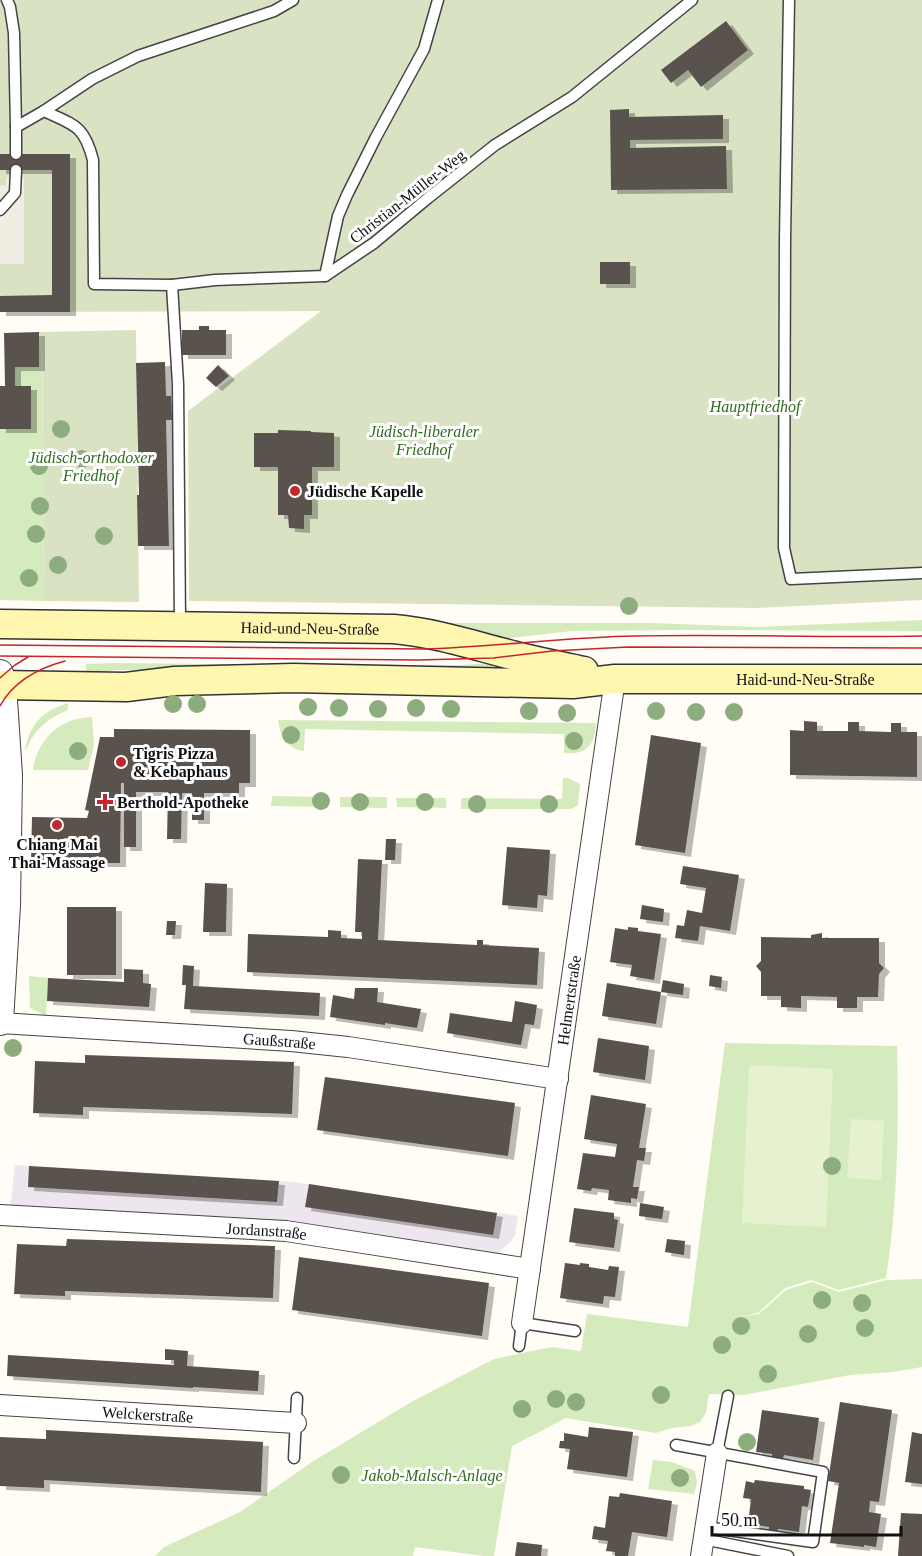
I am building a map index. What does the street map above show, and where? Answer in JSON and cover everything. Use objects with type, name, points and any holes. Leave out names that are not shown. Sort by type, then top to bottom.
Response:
[{"type":"main road","name":"Haid-und-Neu-Straße","points":[[0,624],[417,631],[615,679]]},
{"type":"main road","name":"Haid-und-Neu-Straße","points":[[1,681],[126,687],[175,681],[293,678],[573,684],[615,679],[922,679]]},
{"type":"street","name":"Helmertstraße","points":[[522,1323],[615,679]]},
{"type":"street","points":[[0,1023],[8,905],[9,775],[1,681]]},
{"type":"street","name":"Gaußstraße","points":[[0,1023],[291,1041],[348,1047],[558,1079]]},
{"type":"street","name":"Jordanstraße","points":[[0,1215],[286,1231],[530,1269]]},
{"type":"street","name":"Welckerstraße","points":[[0,1405],[296,1423]]},
{"type":"street","points":[[703,1541],[717,1453]]},
{"type":"lane","points":[[7,0],[14,33],[16,154]]},
{"type":"lane","points":[[16,127],[92,79],[138,56],[274,11],[293,0]]},
{"type":"lane","points":[[44,111],[72,124],[83,133],[89,144],[93,160],[94,284],[172,285],[215,280],[325,276],[338,216],[346,195],[424,49],[438,0]]},
{"type":"lane","name":"Christian-Müller-Weg","points":[[325,276],[374,243],[495,145],[572,97],[692,0]]},
{"type":"lane","points":[[789,0],[784,548],[791,579],[922,573]]},
{"type":"lane","points":[[0,210],[15,193],[15,170]]},
{"type":"lane","points":[[172,285],[178,384],[180,627]]},
{"type":"lane","points":[[522,1323],[576,1331]]},
{"type":"lane","name":"Helmertstraße","points":[[519,1346],[522,1323]]},
{"type":"lane","points":[[717,1453],[728,1396]]},
{"type":"lane","points":[[294,1458],[297,1398]]},
{"type":"lane","points":[[676,1445],[823,1472],[813,1542],[703,1541]]},
{"type":"lane","points":[[703,1541],[788,1556]]},
{"type":"shaded area","points":[[6,177],[24,177],[24,264],[0,264],[0,186],[6,185]]},
{"type":"shaded area","points":[[15,1165],[294,1182],[518,1216],[515,1235],[511,1241],[498,1253],[491,1254],[10,1208]]},
{"type":"green space","name":"Hauptfriedhof","points":[[0,0],[922,0],[922,600],[758,608],[189,601],[188,411],[321,311],[0,312]]},
{"type":"green space","name":"Jüdisch-orthodoxer Friedhof","points":[[136,330],[139,602],[44,601],[42,332]]},
{"type":"green space","points":[[39,332],[42,332],[44,601],[0,600],[0,429],[15,386],[15,367],[39,367]]},
{"type":"green space","points":[[922,620],[922,631],[572,631],[502,639],[451,626],[448,623],[651,623],[759,627]]},
{"type":"green space","points":[[492,663],[492,675],[114,670],[86,675],[86,664],[404,666]]},
{"type":"green space","points":[[68,703],[68,710],[43,725],[25,749],[39,719]]},
{"type":"green space","points":[[92,717],[94,745],[88,770],[33,770],[39,749],[52,732],[70,721]]},
{"type":"green space","points":[[278,720],[596,723],[594,738],[588,747],[572,753],[564,753],[564,734],[305,729],[304,751],[293,748],[285,741]]},
{"type":"green space","points":[[563,778],[580,784],[578,805],[571,809],[461,809],[461,798],[562,799]]},
{"type":"green space","points":[[272,796],[328,797],[328,807],[271,806]]},
{"type":"green space","points":[[340,797],[387,797],[387,808],[340,807]]},
{"type":"green space","points":[[396,798],[446,798],[446,808],[397,807]]},
{"type":"green space","points":[[29,976],[48,978],[46,1016],[30,1008]]},
{"type":"green space","name":"Jakob-Malsch-Anlage","points":[[725,1043],[897,1046],[897,1162],[886,1278],[839,1290],[811,1280],[785,1288],[758,1313],[739,1317],[759,1314],[786,1290],[812,1282],[839,1292],[887,1280],[922,1279],[922,1367],[850,1375],[744,1395],[709,1394],[706,1413],[700,1422],[656,1433],[566,1418],[512,1446],[494,1556],[415,1547],[413,1556],[155,1556],[164,1547],[240,1512],[312,1462],[413,1401],[494,1359],[552,1347],[581,1351],[587,1314],[688,1327]]},
{"type":"green space","points":[[749,1065],[833,1069],[826,1227],[742,1223]]},
{"type":"green space","points":[[851,1119],[884,1121],[881,1180],[847,1178]]},
{"type":"green space","points":[[653,1460],[672,1462],[695,1471],[697,1483],[694,1494],[648,1489]]},
{"type":"building","points":[[726,21],[748,50],[701,87],[688,70],[671,83],[661,70]]},
{"type":"building","points":[[629,109],[629,117],[723,115],[723,139],[630,140],[630,148],[726,146],[727,189],[611,190],[610,110]]},
{"type":"building","points":[[0,154],[70,154],[70,312],[0,312],[0,296],[52,295],[52,170],[0,170]]},
{"type":"building","points":[[600,262],[630,262],[630,284],[600,284]]},
{"type":"building","points":[[199,326],[209,326],[209,330],[226,330],[226,355],[182,355],[182,330],[199,330]]},
{"type":"building","points":[[39,332],[39,367],[15,367],[15,386],[31,386],[31,429],[0,429],[0,386],[5,386],[4,333]]},
{"type":"building","points":[[165,362],[166,396],[171,396],[172,420],[166,420],[169,546],[138,546],[136,363]]},
{"type":"building","points":[[218,365],[229,376],[216,387],[206,378]]},
{"type":"building","name":"Jüdische Kapelle","points":[[278,430],[334,433],[334,467],[312,467],[312,515],[304,515],[304,529],[289,528],[288,515],[278,515],[278,467],[254,467],[254,433],[278,433]]},
{"type":"building","points":[[804,721],[817,722],[817,731],[848,731],[848,722],[859,722],[859,731],[891,732],[891,723],[901,723],[901,732],[917,732],[917,777],[790,775],[790,730],[804,731]]},
{"type":"building","points":[[114,729],[250,730],[250,783],[239,783],[239,793],[204,793],[204,820],[192,820],[192,793],[182,793],[181,839],[167,839],[168,792],[136,792],[136,847],[124,847],[124,783],[121,783],[120,863],[31,863],[32,817],[87,818],[89,811],[85,810],[100,737],[114,737]]},
{"type":"building","points":[[651,735],[701,743],[685,853],[635,845]]},
{"type":"building","points":[[386,839],[396,839],[395,860],[385,860]]},
{"type":"building","points":[[507,847],[550,850],[547,896],[538,895],[537,908],[502,905]]},
{"type":"building","points":[[358,859],[382,860],[378,940],[477,945],[477,940],[483,940],[483,945],[539,948],[537,985],[247,972],[248,934],[328,937],[328,930],[341,931],[341,938],[362,939],[362,932],[355,932]]},
{"type":"building","points":[[683,866],[739,875],[730,931],[700,926],[698,941],[675,938],[677,925],[684,926],[687,910],[702,913],[706,888],[680,884]]},
{"type":"building","points":[[205,883],[227,884],[226,932],[203,932]]},
{"type":"building","points":[[642,905],[664,909],[663,922],[640,919]]},
{"type":"building","points":[[67,907],[116,907],[116,975],[67,975]]},
{"type":"building","points":[[167,921],[176,921],[175,935],[166,935]]},
{"type":"building","points":[[628,927],[638,928],[638,931],[661,934],[654,980],[630,976],[632,965],[610,962],[615,928],[628,930]]},
{"type":"building","points":[[822,933],[822,938],[879,938],[879,963],[884,968],[879,974],[878,997],[857,997],[857,1008],[837,1008],[837,997],[801,996],[801,1008],[781,1007],[781,996],[761,996],[761,972],[756,966],[761,961],[761,937],[811,938],[811,935]]},
{"type":"building","points":[[183,965],[194,966],[193,986],[320,993],[319,1016],[184,1009],[186,985],[182,985]]},
{"type":"building","points":[[124,969],[143,970],[143,983],[151,984],[149,1007],[47,1001],[48,978],[124,982]]},
{"type":"building","points":[[710,975],[722,977],[721,988],[709,986]]},
{"type":"building","points":[[663,980],[684,984],[683,995],[661,992]]},
{"type":"building","points":[[607,983],[661,992],[656,1024],[602,1016]]},
{"type":"building","points":[[355,988],[378,988],[377,1002],[421,1009],[417,1028],[330,1017],[333,995],[354,999]]},
{"type":"building","points":[[515,1001],[537,1005],[534,1025],[525,1024],[521,1045],[447,1033],[450,1013],[512,1022]]},
{"type":"building","points":[[598,1038],[649,1046],[645,1080],[593,1072]]},
{"type":"building","points":[[85,1055],[294,1062],[292,1114],[83,1107],[83,1115],[33,1113],[35,1061],[85,1063]]},
{"type":"building","points":[[325,1077],[515,1103],[508,1156],[317,1130]]},
{"type":"building","points":[[591,1095],[646,1104],[639,1148],[646,1148],[644,1161],[637,1160],[633,1187],[639,1187],[637,1199],[631,1198],[631,1203],[608,1200],[609,1190],[577,1189],[583,1153],[615,1157],[617,1144],[584,1139]]},
{"type":"building","points":[[29,1166],[279,1181],[277,1202],[28,1187]]},
{"type":"building","points":[[309,1184],[497,1213],[493,1235],[305,1207]]},
{"type":"building","points":[[640,1203],[664,1207],[662,1219],[639,1216]]},
{"type":"building","points":[[574,1208],[614,1213],[614,1219],[618,1220],[614,1248],[569,1242]]},
{"type":"building","points":[[67,1239],[275,1246],[273,1298],[65,1291],[65,1296],[14,1294],[17,1244],[66,1246]]},
{"type":"building","points":[[667,1239],[685,1241],[684,1255],[665,1252]]},
{"type":"building","points":[[299,1257],[489,1283],[482,1336],[292,1310]]},
{"type":"building","points":[[565,1263],[589,1264],[589,1267],[608,1270],[609,1266],[619,1267],[615,1297],[604,1296],[603,1304],[560,1298]]},
{"type":"building","points":[[165,1349],[188,1351],[187,1366],[259,1371],[258,1391],[7,1376],[8,1355],[174,1365],[174,1360],[165,1360]]},
{"type":"building","points":[[840,1402],[892,1410],[879,1502],[870,1501],[869,1512],[881,1514],[876,1547],[830,1543],[839,1483],[828,1481]]},
{"type":"building","points":[[762,1410],[819,1418],[813,1460],[784,1455],[783,1459],[772,1457],[772,1454],[756,1452]]},
{"type":"building","points":[[589,1427],[633,1432],[627,1477],[567,1469],[570,1449],[559,1448],[560,1441],[564,1441],[564,1433],[588,1437]]},
{"type":"building","points":[[46,1430],[263,1442],[261,1492],[44,1480],[44,1488],[0,1486],[0,1437],[46,1439]]},
{"type":"building","points":[[912,1432],[922,1434],[922,1484],[905,1482]]},
{"type":"building","points":[[755,1480],[804,1486],[804,1489],[811,1490],[808,1507],[802,1506],[799,1532],[778,1529],[777,1534],[768,1533],[769,1527],[748,1524],[751,1499],[743,1498],[746,1481],[754,1483]]},
{"type":"building","points":[[620,1493],[672,1501],[667,1537],[632,1532],[628,1556],[615,1556],[615,1552],[606,1551],[608,1541],[592,1539],[594,1526],[605,1528],[609,1496],[619,1497]]},
{"type":"building","points":[[901,1513],[922,1514],[922,1556],[898,1556]]},
{"type":"building","points":[[517,1542],[542,1545],[541,1556],[515,1556]]},
{"type":"tram line","points":[[0,645],[423,649],[636,636],[922,636]]},
{"type":"tram line","points":[[0,656],[418,660],[493,658],[552,651],[628,647],[922,648]]},
{"type":"tram line","points":[[0,678],[28,657]]},
{"type":"tram line","points":[[0,706],[5,697],[19,683],[46,668],[65,661]]},
{"type":"place","name":"Jüdische Kapelle","points":[[295,491]]},
{"type":"place","name":"Tigris Pizza & Kebaphaus","points":[[121,762]]},
{"type":"place","name":"Berthold-Apotheke","points":[[105,802]]},
{"type":"place","name":"Chiang Mai Thai-Massage","points":[[57,825]]},
{"type":"park label","name":"Jüdisch-liberaler Friedhof","points":[[424,440]]}]
